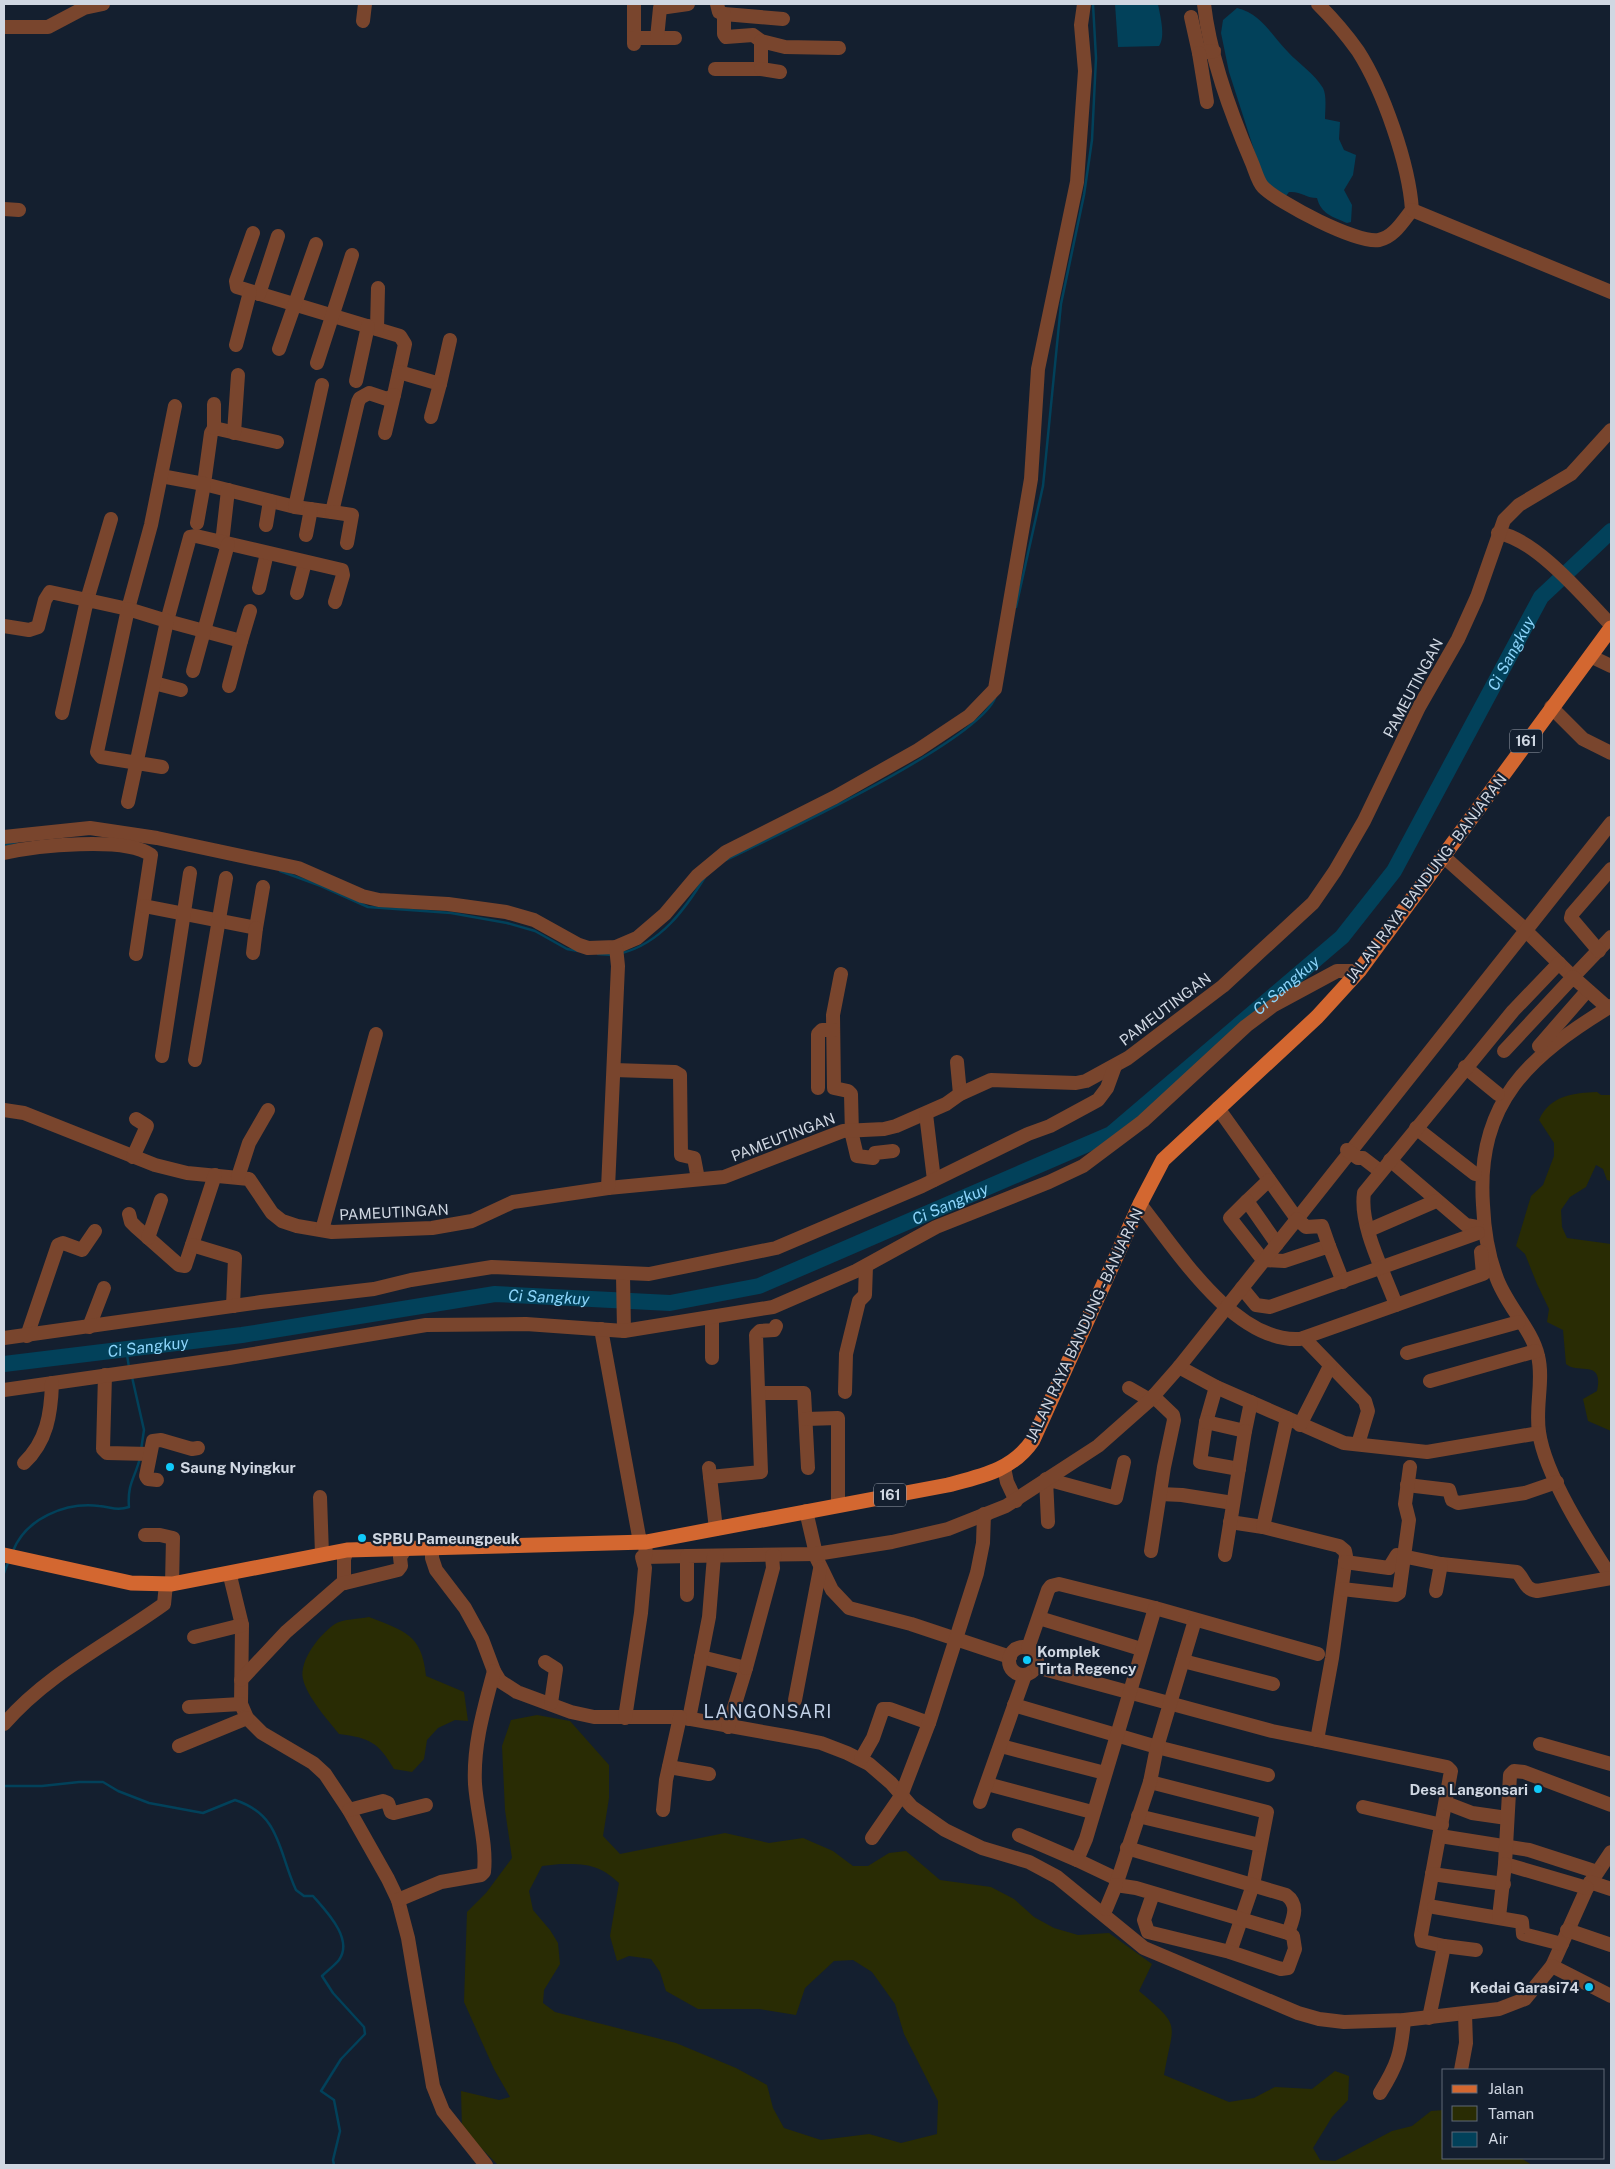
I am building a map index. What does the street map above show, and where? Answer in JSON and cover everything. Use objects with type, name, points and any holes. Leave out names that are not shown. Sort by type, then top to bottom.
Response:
[{"type":"main road","name":"JALAN RAYA BANDUNG - BANJARAN","points":[[11,1556],[131,1583],[169,1584],[347,1550],[432,1547],[643,1547],[716,1529],[948,1485],[988,1475],[1004,1468],[1021,1455],[1033,1440],[1140,1204],[1163,1160],[1317,1016],[1359,972],[1611,626]]},
{"type":"street","points":[[4,27],[48,27],[65,10],[103,4]]},
{"type":"street","points":[[363,21],[365,4]]},
{"type":"street","points":[[634,4],[634,41],[675,38]]},
{"type":"street","points":[[657,38],[660,8],[688,4]]},
{"type":"street","points":[[4,837],[90,828],[157,838],[298,868],[362,896],[379,900],[448,904],[506,912],[534,920],[579,945],[588,948],[617,951],[637,938],[665,914],[697,876],[726,852],[835,797],[918,750],[969,716],[995,689],[1031,479],[1038,369],[1077,182],[1084,81],[1082,25],[1084,4]]},
{"type":"street","points":[[1204,4],[1214,51],[1238,130],[1262,187],[1305,214],[1350,235],[1368,240],[1377,240],[1392,233],[1412,210],[1410,187],[1372,77],[1341,28],[1318,4]]},
{"type":"street","points":[[783,19],[720,9],[726,37],[753,35],[761,41],[785,47],[839,48]]},
{"type":"street","points":[[1190,17],[1199,53],[1207,102]]},
{"type":"street","points":[[760,69],[761,41]]},
{"type":"street","points":[[1199,53],[1214,51]]},
{"type":"street","points":[[715,69],[760,69],[780,72]]},
{"type":"street","points":[[4,209],[19,210]]},
{"type":"street","points":[[1412,210],[1611,292]]},
{"type":"street","points":[[253,233],[236,284],[241,289],[404,339],[405,344],[384,433]]},
{"type":"street","points":[[236,345],[278,236]]},
{"type":"street","points":[[279,349],[293,304],[316,244]]},
{"type":"street","points":[[317,363],[352,255]]},
{"type":"street","points":[[356,381],[372,328],[378,288]]},
{"type":"street","points":[[431,417],[450,340]]},
{"type":"street","points":[[399,372],[440,384]]},
{"type":"street","points":[[234,433],[238,375]]},
{"type":"street","points":[[295,507],[322,385]]},
{"type":"street","points":[[332,512],[360,398],[368,394],[386,399],[394,395]]},
{"type":"street","points":[[197,523],[211,433],[214,428],[214,404]]},
{"type":"street","points":[[162,767],[101,757],[97,752],[128,609],[151,525],[175,406]]},
{"type":"street","points":[[214,428],[277,442]]},
{"type":"street","name":"PAMEUTINGAN","points":[[238,1177],[249,1179],[272,1213],[282,1221],[297,1226],[322,1230],[375,1231],[458,1224],[472,1221],[513,1202],[608,1188],[724,1177],[812,1142],[852,1130],[884,1129],[926,1114],[946,1104],[960,1094],[990,1080],[1076,1083],[1086,1081],[1115,1066],[1223,986],[1313,903],[1335,871],[1364,821],[1419,708],[1458,639],[1487,569],[1498,532],[1509,514],[1519,505],[1571,474],[1611,430]]},
{"type":"street","points":[[161,476],[204,484],[295,507],[352,515],[347,543]]},
{"type":"street","points":[[193,671],[225,543],[228,490]]},
{"type":"street","points":[[266,525],[270,501]]},
{"type":"street","points":[[306,535],[311,509]]},
{"type":"street","points":[[62,713],[87,600],[111,519]]},
{"type":"street","points":[[1498,532],[1509,534],[1551,564],[1611,626]]},
{"type":"street","points":[[128,802],[166,621],[190,537],[196,536],[342,570],[343,575],[335,602]]},
{"type":"street","points":[[259,588],[267,553]]},
{"type":"street","points":[[296,593],[305,562]]},
{"type":"street","points":[[4,626],[29,630],[38,627],[48,593],[52,591],[128,609],[241,641]]},
{"type":"street","points":[[229,686],[250,610]]},
{"type":"street","points":[[1590,656],[1611,666]]},
{"type":"street","points":[[154,683],[181,690]]},
{"type":"street","points":[[1551,707],[1582,739],[1611,753]]},
{"type":"street","points":[[643,1547],[690,1556],[775,1556],[816,1554],[925,1536],[987,1514],[1016,1501],[1098,1446],[1152,1398],[1179,1367],[1262,1260],[1277,1244],[1611,823]]},
{"type":"street","points":[[4,853],[28,848],[98,844],[148,853],[152,858],[136,954]]},
{"type":"street","points":[[1345,1562],[1389,1568],[1392,1566],[1395,1555],[1441,1564],[1517,1572],[1524,1585],[1530,1590],[1537,1591],[1611,1577],[1557,1482],[1539,1434],[1539,1366],[1536,1351],[1531,1338],[1519,1322],[1496,1276],[1484,1224],[1481,1179],[1489,1131],[1499,1106],[1516,1082],[1564,1036],[1610,1007],[1587,991],[1525,930],[1443,856]]},
{"type":"street","points":[[1599,951],[1571,918],[1572,914],[1611,870]]},
{"type":"street","points":[[162,1056],[190,874]]},
{"type":"street","points":[[195,1060],[226,878]]},
{"type":"street","points":[[253,954],[263,887]]},
{"type":"street","points":[[144,906],[256,928]]},
{"type":"street","points":[[1504,1051],[1611,937]]},
{"type":"street","points":[[608,1188],[614,1070],[617,951]]},
{"type":"street","points":[[1396,1305],[1369,1230],[1362,1203],[1364,1193],[1512,1011],[1559,963]]},
{"type":"street","points":[[4,1390],[125,1371],[229,1358],[443,1324],[526,1324],[601,1330],[712,1318],[773,1307],[866,1266],[936,1227],[1083,1166],[1143,1121],[1246,1026],[1274,1005],[1337,971],[1359,972]]},
{"type":"street","points":[[841,974],[833,1015],[833,1085],[836,1090],[848,1091],[851,1094],[852,1130],[857,1156],[873,1158],[876,1152],[893,1151]]},
{"type":"street","points":[[1140,1204],[1225,1308],[1247,1325],[1285,1338],[1304,1338],[1483,1274],[1477,1230],[1476,1174],[1481,1133],[1498,1094],[1587,991]]},
{"type":"street","points":[[818,1088],[818,1034],[822,1030],[833,1030]]},
{"type":"street","points":[[322,1230],[376,1034]]},
{"type":"street","points":[[957,1062],[960,1094]]},
{"type":"street","points":[[4,1338],[233,1306],[374,1289],[411,1280],[492,1267],[623,1277],[649,1274],[776,1248],[934,1180],[1028,1134],[1050,1126],[1098,1100],[1107,1088],[1115,1066]]},
{"type":"street","points":[[1465,1067],[1498,1094]]},
{"type":"street","points":[[614,1070],[675,1072],[680,1075],[681,1155],[694,1160],[698,1179]]},
{"type":"street","points":[[1218,1108],[1296,1219],[1306,1227],[1322,1226],[1343,1282]]},
{"type":"street","points":[[4,1110],[24,1113],[133,1157],[187,1173],[238,1177],[249,1143],[268,1110]]},
{"type":"street","points":[[926,1114],[934,1180]]},
{"type":"street","points":[[133,1157],[147,1126],[136,1119]]},
{"type":"street","points":[[1416,1128],[1476,1174]]},
{"type":"street","points":[[1349,1151],[1347,1150],[1358,1158],[1363,1158],[1380,1171]]},
{"type":"street","points":[[1390,1160],[1436,1201],[1466,1225],[1477,1230]]},
{"type":"street","points":[[130,1214],[132,1222],[148,1238],[182,1266],[186,1265],[215,1176]]},
{"type":"street","points":[[1262,1260],[1230,1218],[1269,1180]]},
{"type":"street","points":[[148,1238],[161,1200]]},
{"type":"street","points":[[1247,1201],[1277,1244]]},
{"type":"street","points":[[1369,1230],[1436,1201]]},
{"type":"street","points":[[1242,1288],[1256,1305],[1264,1308],[1343,1282],[1477,1230]]},
{"type":"street","points":[[26,1336],[58,1245],[64,1243],[82,1250],[95,1231]]},
{"type":"street","points":[[192,1245],[235,1258],[233,1306]]},
{"type":"street","points":[[1262,1260],[1284,1261],[1330,1246]]},
{"type":"street","points":[[845,1392],[846,1354],[859,1301],[865,1295],[866,1266]]},
{"type":"street","points":[[623,1277],[624,1328]]},
{"type":"street","points":[[89,1327],[104,1288]]},
{"type":"street","points":[[712,1318],[712,1358]]},
{"type":"street","points":[[1407,1353],[1519,1322]]},
{"type":"street","points":[[716,1529],[709,1472],[761,1472],[756,1335],[760,1331],[774,1330],[776,1326]]},
{"type":"street","points":[[601,1330],[643,1547],[642,1557],[645,1568],[641,1613],[625,1718]]},
{"type":"street","points":[[1304,1338],[1351,1385],[1368,1406],[1358,1444]]},
{"type":"street","points":[[1430,1381],[1536,1351]]},
{"type":"street","points":[[1300,1425],[1330,1366]]},
{"type":"street","points":[[1179,1367],[1216,1387],[1333,1440],[1427,1452],[1539,1434]]},
{"type":"street","points":[[105,1375],[103,1449],[107,1453],[144,1454]]},
{"type":"street","points":[[24,1463],[38,1448],[48,1426],[52,1383]]},
{"type":"street","points":[[1216,1387],[1206,1422],[1200,1462],[1239,1469]]},
{"type":"street","points":[[1129,1388],[1152,1398],[1174,1417],[1151,1552]]},
{"type":"street","points":[[759,1393],[804,1393],[808,1468]]},
{"type":"street","points":[[1225,1555],[1251,1402]]},
{"type":"street","points":[[806,1419],[838,1418],[838,1505]]},
{"type":"street","points":[[1263,1527],[1287,1418]]},
{"type":"street","points":[[1206,1422],[1245,1432]]},
{"type":"street","points":[[157,1480],[147,1478],[144,1454],[153,1441],[161,1440],[192,1449],[198,1448]]},
{"type":"street","points":[[1047,1481],[1046,1479],[1116,1498],[1124,1462]]},
{"type":"street","points":[[1342,1589],[1398,1595],[1409,1520],[1405,1504],[1410,1467]]},
{"type":"street","points":[[1004,1468],[1007,1482],[1016,1501]]},
{"type":"street","points":[[1047,1481],[1048,1522]]},
{"type":"street","points":[[1407,1485],[1449,1490],[1452,1500],[1458,1503],[1525,1493],[1557,1482]]},
{"type":"street","points":[[1160,1494],[1182,1494],[1233,1503]]},
{"type":"street","points":[[320,1497],[322,1554]]},
{"type":"street","points":[[806,1512],[816,1554],[814,1554],[820,1570],[839,1599],[849,1608],[955,1638],[1010,1657]]},
{"type":"street","points":[[872,1838],[902,1796],[929,1723],[976,1574],[983,1543],[984,1514],[987,1514]]},
{"type":"street","points":[[1230,1522],[1263,1527],[1339,1546],[1345,1551],[1342,1589],[1317,1740]]},
{"type":"street","points":[[4,1724],[39,1690],[67,1669],[164,1604],[169,1584],[173,1538],[160,1534],[145,1535]]},
{"type":"street","points":[[432,1547],[432,1558],[436,1570],[465,1608],[482,1639],[494,1672],[500,1681],[517,1692],[571,1712],[594,1717],[684,1718],[821,1743],[861,1759],[882,1774],[923,1817],[982,1848],[1048,1871],[1134,1941],[1152,1952],[1319,2019],[1344,2022],[1429,2018],[1507,2007],[1525,1999],[1552,1966],[1592,1880],[1611,1852]]},
{"type":"street","points":[[242,1680],[298,1621],[344,1583],[395,1572],[401,1566],[400,1557],[406,1548]]},
{"type":"street","points":[[344,1583],[344,1559],[347,1550]]},
{"type":"street","points":[[687,1595],[687,1556],[690,1556]]},
{"type":"street","points":[[663,1810],[669,1767],[701,1657],[713,1587],[714,1556],[717,1556]]},
{"type":"street","points":[[728,1727],[773,1568],[772,1556],[775,1556]]},
{"type":"street","points":[[1436,1590],[1441,1564]]},
{"type":"street","points":[[795,1700],[820,1570]]},
{"type":"street","points":[[232,1573],[231,1580],[242,1625],[242,1704],[247,1718],[262,1733],[313,1763],[335,1786],[398,1900],[408,1938],[433,2086],[443,2111],[486,2165]]},
{"type":"street","points":[[1028,1648],[1048,1590],[1054,1585],[1063,1585],[1155,1608],[1318,1654]]},
{"type":"street","points":[[1077,1860],[1155,1608]]},
{"type":"street","points":[[1039,1618],[1141,1649]]},
{"type":"street","points":[[1106,1909],[1150,1782],[1157,1747],[1195,1620]]},
{"type":"street","points":[[194,1637],[242,1625]]},
{"type":"street","points":[[980,1802],[1014,1705],[1030,1671],[1035,1654],[1028,1648],[1015,1650],[1010,1657],[1011,1668],[1015,1672],[1030,1671],[1130,1691],[1272,1731],[1447,1767],[1452,1774],[1421,1939],[1427,1943],[1476,1950]]},
{"type":"street","points":[[701,1657],[746,1668]]},
{"type":"street","points":[[1183,1661],[1273,1684]]},
{"type":"street","points":[[545,1662],[556,1669],[551,1703]]},
{"type":"street","points":[[398,1900],[441,1882],[481,1875],[484,1872],[476,1786],[475,1750],[494,1672]]},
{"type":"street","points":[[189,1707],[242,1704]]},
{"type":"street","points":[[1014,1705],[1157,1747],[1268,1775]]},
{"type":"street","points":[[861,1759],[873,1738],[884,1710],[890,1709],[929,1723]]},
{"type":"street","points":[[179,1746],[247,1718]]},
{"type":"street","points":[[1540,1744],[1611,1764]]},
{"type":"street","points":[[1001,1746],[1105,1773]]},
{"type":"street","points":[[669,1767],[709,1774]]},
{"type":"street","points":[[1499,1917],[1504,1884],[1510,1775],[1514,1771],[1524,1772],[1611,1805]]},
{"type":"street","points":[[1150,1782],[1267,1812],[1253,1885],[1230,1952]]},
{"type":"street","points":[[987,1784],[1092,1812]]},
{"type":"street","points":[[349,1810],[384,1801],[388,1803],[391,1812],[394,1813],[426,1805]]},
{"type":"street","points":[[1446,1803],[1472,1813],[1507,1818]]},
{"type":"street","points":[[1363,1807],[1441,1830],[1546,1856],[1611,1889]]},
{"type":"street","points":[[1138,1816],[1260,1845]]},
{"type":"street","points":[[1019,1835],[1077,1860],[1116,1882],[1288,1933],[1293,1936],[1295,1949],[1288,1968],[1285,1970],[1230,1952],[1148,1932],[1144,1920],[1153,1894]]},
{"type":"street","points":[[1127,1848],[1286,1895],[1294,1903],[1295,1912],[1288,1933]]},
{"type":"street","points":[[1542,1873],[1546,1856]]},
{"type":"street","points":[[1505,1864],[1542,1873],[1592,1880]]},
{"type":"street","points":[[1432,1874],[1504,1884]]},
{"type":"street","points":[[1434,1907],[1522,1922],[1523,1934],[1562,1944]]},
{"type":"street","points":[[1568,1930],[1611,1945]]},
{"type":"street","points":[[1429,2018],[1444,1946]]},
{"type":"street","points":[[1552,1966],[1611,1996]]},
{"type":"street","points":[[1461,2069],[1466,2043],[1465,2014]]},
{"type":"street","points":[[1380,2093],[1398,2064],[1402,2049],[1404,2020]]},
{"type":"green space","points":[[1597,1092],[1601,1095],[1611,1095],[1611,1181],[1607,1180],[1603,1169],[1596,1165],[1586,1187],[1570,1197],[1561,1210],[1562,1227],[1567,1238],[1611,1244],[1611,1431],[1588,1421],[1583,1399],[1597,1391],[1597,1374],[1589,1369],[1571,1367],[1566,1364],[1563,1330],[1547,1322],[1549,1309],[1525,1254],[1516,1246],[1531,1196],[1543,1185],[1554,1156],[1554,1143],[1539,1120],[1549,1105],[1556,1100],[1580,1093]]},
{"type":"green space","points":[[369,1617],[392,1626],[409,1636],[420,1651],[426,1676],[464,1692],[468,1721],[455,1720],[438,1728],[427,1740],[424,1759],[412,1772],[394,1769],[378,1747],[372,1743],[358,1737],[339,1734],[313,1701],[303,1679],[304,1664],[307,1656],[329,1628],[342,1621]]},
{"type":"green space","points":[[537,1715],[570,1721],[609,1765],[609,1798],[603,1836],[620,1854],[725,1833],[769,1843],[803,1838],[833,1851],[853,1866],[868,1866],[889,1853],[906,1851],[940,1880],[991,1887],[1014,1899],[1034,1917],[1054,1928],[1078,1935],[1109,1933],[1152,1964],[1139,1991],[1163,2012],[1169,2020],[1172,2035],[1164,2075],[1229,2102],[1254,2098],[1275,2087],[1312,2089],[1335,2071],[1349,2076],[1348,2100],[1332,2117],[1313,2148],[1320,2160],[1335,2161],[1392,2131],[1412,2126],[1431,2111],[1442,2110],[1442,2159],[1523,2159],[1532,2165],[498,2165],[462,2129],[461,2091],[499,2100],[510,2097],[494,2069],[464,2002],[467,1912],[486,1893],[512,1858],[505,1810],[502,1746],[511,1720]],"holes":[[[560,1864],[585,1865],[605,1872],[619,1883],[610,1936],[617,1961],[629,1956],[651,1959],[660,1972],[666,1991],[698,2009],[759,2009],[796,2015],[805,1988],[834,1961],[853,1960],[872,1972],[895,2004],[904,2034],[938,2101],[937,2134],[901,2143],[869,2134],[821,2140],[784,2128],[773,2108],[767,2085],[736,2068],[676,2043],[555,2012],[543,2003],[544,1990],[560,1964],[558,1943],[533,1910],[529,1891],[542,1866]]]},
{"type":"water","points":[[1115,4],[1158,4],[1162,32],[1159,46],[1118,47]]},
{"type":"water","points":[[1237,8],[1246,11],[1260,20],[1323,88],[1325,119],[1340,122],[1339,139],[1344,150],[1356,155],[1353,175],[1344,190],[1352,205],[1351,222],[1347,223],[1328,214],[1321,208],[1317,198],[1293,192],[1289,192],[1286,196],[1264,181],[1229,72],[1221,33],[1223,20]]},
{"type":"waterway","points":[[1016,607],[1043,486],[1061,304],[1084,195],[1092,140],[1096,58],[1093,4]]},
{"type":"waterway","name":"Ci Sangkuy","points":[[4,1364],[242,1335],[495,1294],[670,1303],[759,1286],[1111,1134],[1342,937],[1394,871],[1541,597],[1611,531]]},
{"type":"waterway","points":[[726,860],[829,810],[915,762],[952,739],[980,717],[995,698]]},
{"type":"waterway","points":[[4,845],[17,842]]},
{"type":"waterway","points":[[280,871],[321,886],[368,907],[451,913],[507,923],[535,931],[567,949],[578,951]]},
{"type":"waterway","points":[[622,953],[649,941],[671,923],[705,877]]},
{"type":"waterway","points":[[598,954],[612,955]]},
{"type":"waterway","points":[[126,1349],[129,1367]]},
{"type":"waterway","points":[[132,1377],[144,1430],[141,1450]]},
{"type":"waterway","points":[[13,1551],[27,1529],[37,1521],[61,1510],[86,1505],[117,1509],[129,1507],[130,1487],[140,1458]]},
{"type":"waterway","points":[[4,1573],[9,1560]]},
{"type":"waterway","points":[[4,1786],[42,1786],[79,1782],[103,1782],[118,1791],[149,1803],[203,1813],[235,1800],[250,1807],[270,1825],[281,1848],[296,1890],[304,1896],[313,1896],[331,1917],[341,1934],[343,1952],[339,1960],[322,1976],[333,1993],[364,2027],[365,2034],[341,2059],[321,2091],[334,2100],[340,2131],[333,2160],[334,2165]]},
{"type":"place","name":"Saung Nyingkur","points":[[170,1467]]},
{"type":"place","name":"SPBU Pameungpeuk","points":[[362,1538]]},
{"type":"place","name":"Komplek Tirta Regency","points":[[1027,1660]]},
{"type":"place","name":"Desa Langonsari","points":[[1538,1789]]},
{"type":"place","name":"Kedai Garasi74","points":[[1589,1987]]},
{"type":"district","name":"LANGONSARI","points":[[768,1711]]}]
